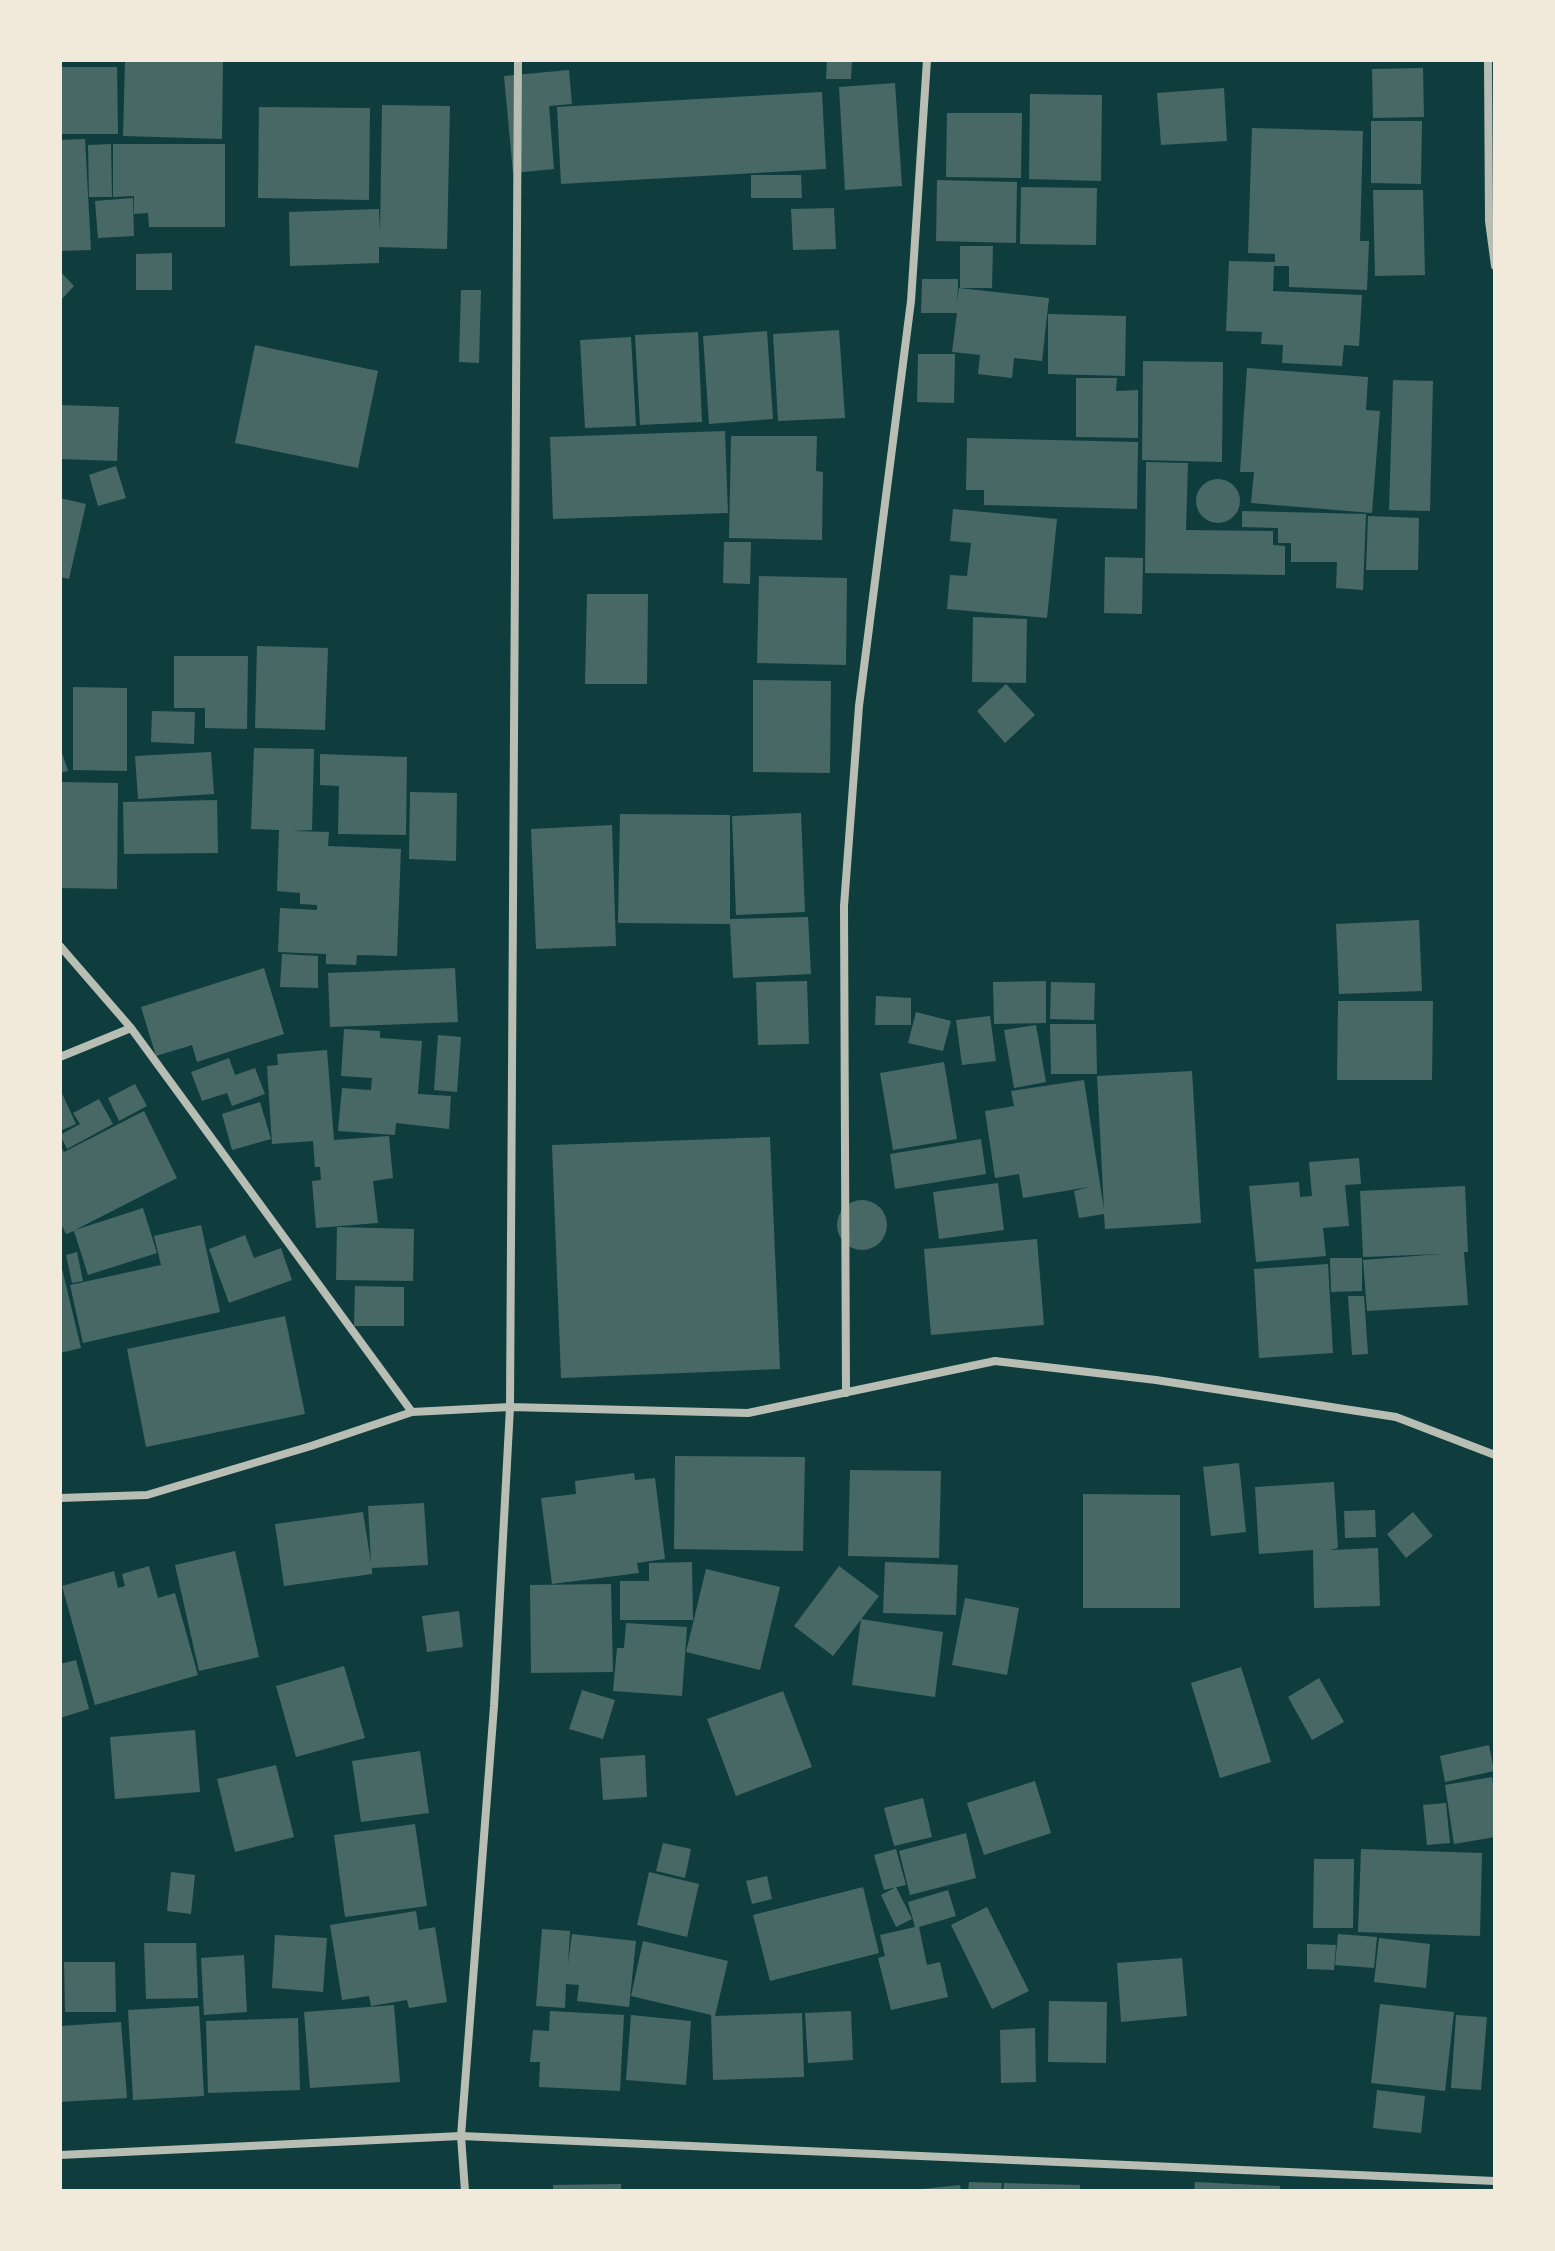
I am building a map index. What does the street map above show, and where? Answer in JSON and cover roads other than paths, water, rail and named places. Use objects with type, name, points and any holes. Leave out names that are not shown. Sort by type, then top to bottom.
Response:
[{"type":"street","points":[[465,2191],[461,2136],[494,1706],[510,1407],[518,60]]},
{"type":"street","points":[[846,1393],[844,906],[859,706],[911,301],[927,60]]},
{"type":"street","points":[[1488,60],[1489,221],[1495,266]]},
{"type":"street","points":[[60,946],[131,1028],[412,1412]]},
{"type":"street","points":[[60,1057],[131,1028]]},
{"type":"street","points":[[60,1498],[147,1495],[412,1412],[510,1407],[748,1413],[995,1361],[1156,1380],[1396,1417],[1495,1455]]},
{"type":"street","points":[[60,2155],[461,2136],[1495,2181]]}]
